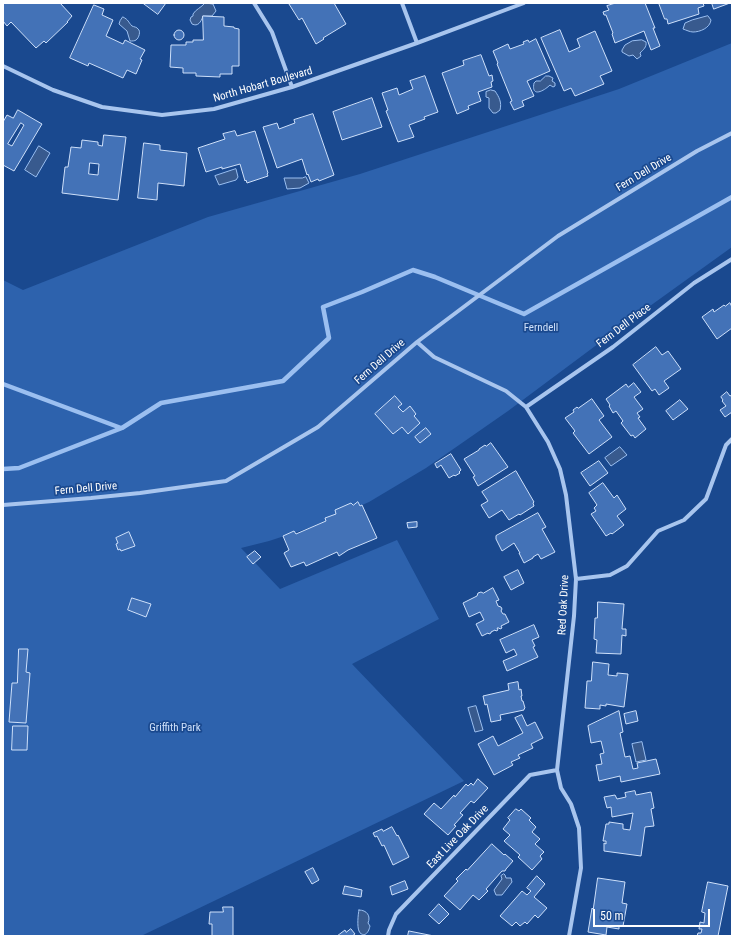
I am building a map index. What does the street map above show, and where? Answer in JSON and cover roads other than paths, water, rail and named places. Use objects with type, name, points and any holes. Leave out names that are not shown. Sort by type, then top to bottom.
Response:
[{"type":"street","points":[[254,3],[272,32],[292,87]]},
{"type":"street","points":[[402,3],[417,43]]},
{"type":"street","name":"North Hobart Boulevard","points":[[3,66],[53,90],[102,107],[162,115],[214,109],[292,87],[524,3]]},
{"type":"street","name":"Fern Dell Drive","points":[[3,505],[133,494],[226,481],[318,427],[417,342],[558,236],[697,151],[732,133]]},
{"type":"street","name":"Fern Dell Place","points":[[526,408],[613,347],[694,283],[732,258]]},
{"type":"street","name":"Red Oak Drive","points":[[417,342],[434,357],[506,391],[526,408],[548,442],[560,469],[566,495],[576,579],[574,616],[557,770],[562,788],[571,804],[579,828],[580,868],[570,936]]},
{"type":"street","points":[[576,579],[610,576],[627,566],[658,531],[684,520],[706,499],[726,446],[732,439]]},
{"type":"street","name":"East Live Oak Drive","points":[[388,936],[396,914],[530,775],[557,770]]},
{"type":"waterway","points":[[3,469],[19,468],[122,428],[161,403],[283,381],[329,338],[323,307],[413,270],[435,277],[524,314],[732,197]]},
{"type":"waterway","points":[[3,384],[121,428]]},
{"type":"park label","name":"Ferndell","points":[[541,328]]},
{"type":"park label","name":"Griffith Park","points":[[175,728]]}]
